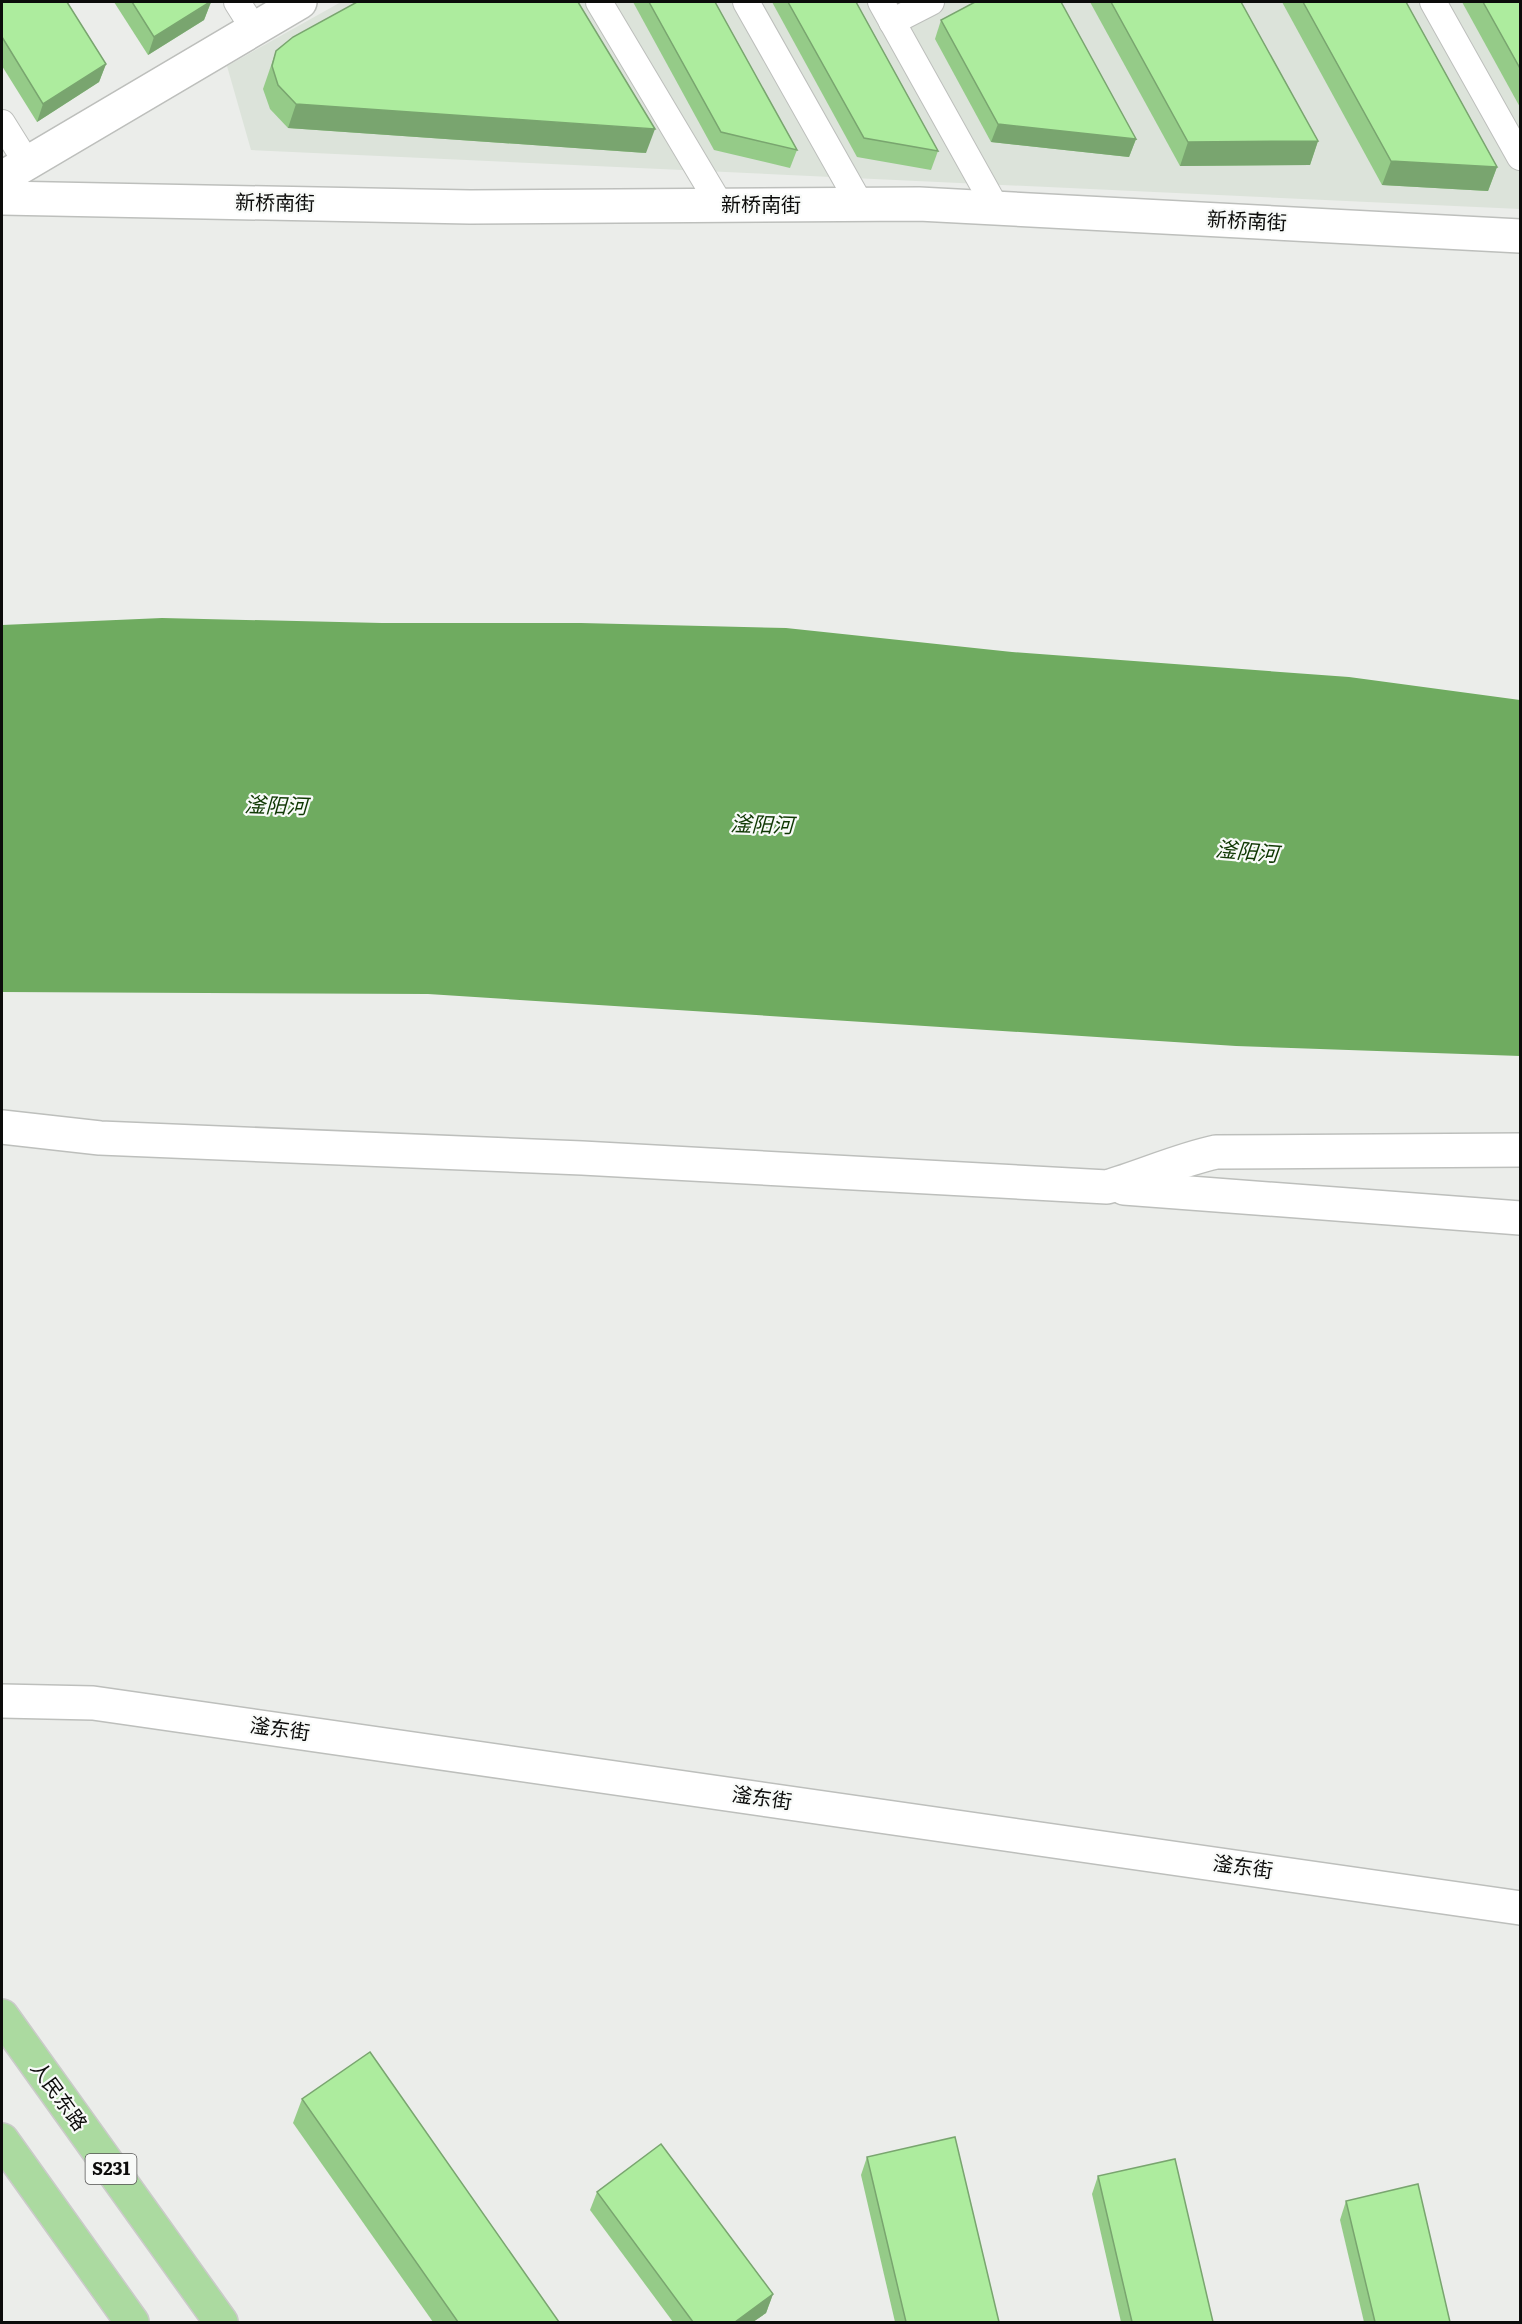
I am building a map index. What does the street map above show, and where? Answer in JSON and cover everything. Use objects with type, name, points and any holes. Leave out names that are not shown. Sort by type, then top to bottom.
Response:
[{"type":"main road","name":"人民东路","points":[[2,2016],[221,2322]]},
{"type":"main road","points":[[2,2140],[132,2322]]},
{"type":"street","points":[[14,171],[300,2]]},
{"type":"street","name":"新桥南街","points":[[2,198],[470,207],[919,204],[1521,236]]},
{"type":"street","points":[[2,1127],[100,1138],[582,1158],[1107,1187],[1521,1218]]},
{"type":"street","points":[[2,1150],[100,1138]]},
{"type":"street","points":[[1107,1187],[1151,1174],[1187,1158],[1216,1152],[1521,1149]]},
{"type":"street","name":"滏东街","points":[[2,1701],[93,1703],[1521,1908]]},
{"type":"lane","points":[[237,2],[254,29]]},
{"type":"lane","points":[[599,2],[720,205]]},
{"type":"lane","points":[[746,2],[860,204]]},
{"type":"lane","points":[[930,2],[887,12],[996,208]]},
{"type":"lane","points":[[1433,2],[1521,157]]},
{"type":"lane","points":[[2,123],[14,171]]},
{"type":"shaded area","points":[[341,2],[1520,2],[1520,209],[251,150],[227,66]]},
{"type":"water","name":"滏阳河","points":[[162,618],[786,628],[1012,652],[1349,677],[1520,700],[1520,1056],[1236,1046],[428,994],[2,992],[2,625]]},
{"type":"building","points":[[2,2],[67,2],[106,64],[43,104],[2,37]]},
{"type":"building","points":[[132,2],[210,2],[154,37]]},
{"type":"building","points":[[357,2],[578,2],[655,129],[296,104],[278,85],[272,66],[276,51],[293,37]]},
{"type":"building","points":[[649,2],[715,2],[797,150],[721,132]]},
{"type":"building","points":[[788,2],[856,2],[938,151],[864,138]]},
{"type":"building","points":[[975,2],[1061,2],[1136,139],[998,124],[941,20]]},
{"type":"building","points":[[1111,2],[1241,2],[1318,141],[1188,142]]},
{"type":"building","points":[[1303,2],[1406,2],[1497,167],[1391,161]]},
{"type":"building","points":[[1483,2],[1521,2],[1521,70]]},
{"type":"building","points":[[370,2052],[559,2322],[458,2322],[302,2099]]},
{"type":"building","points":[[955,2137],[999,2322],[906,2322],[867,2157]]},
{"type":"building","points":[[661,2144],[773,2294],[735,2322],[693,2322],[597,2192]]},
{"type":"building","points":[[1175,2159],[1213,2322],[1132,2322],[1098,2176]]},
{"type":"building","points":[[1418,2184],[1450,2322],[1375,2322],[1346,2201]]}]
